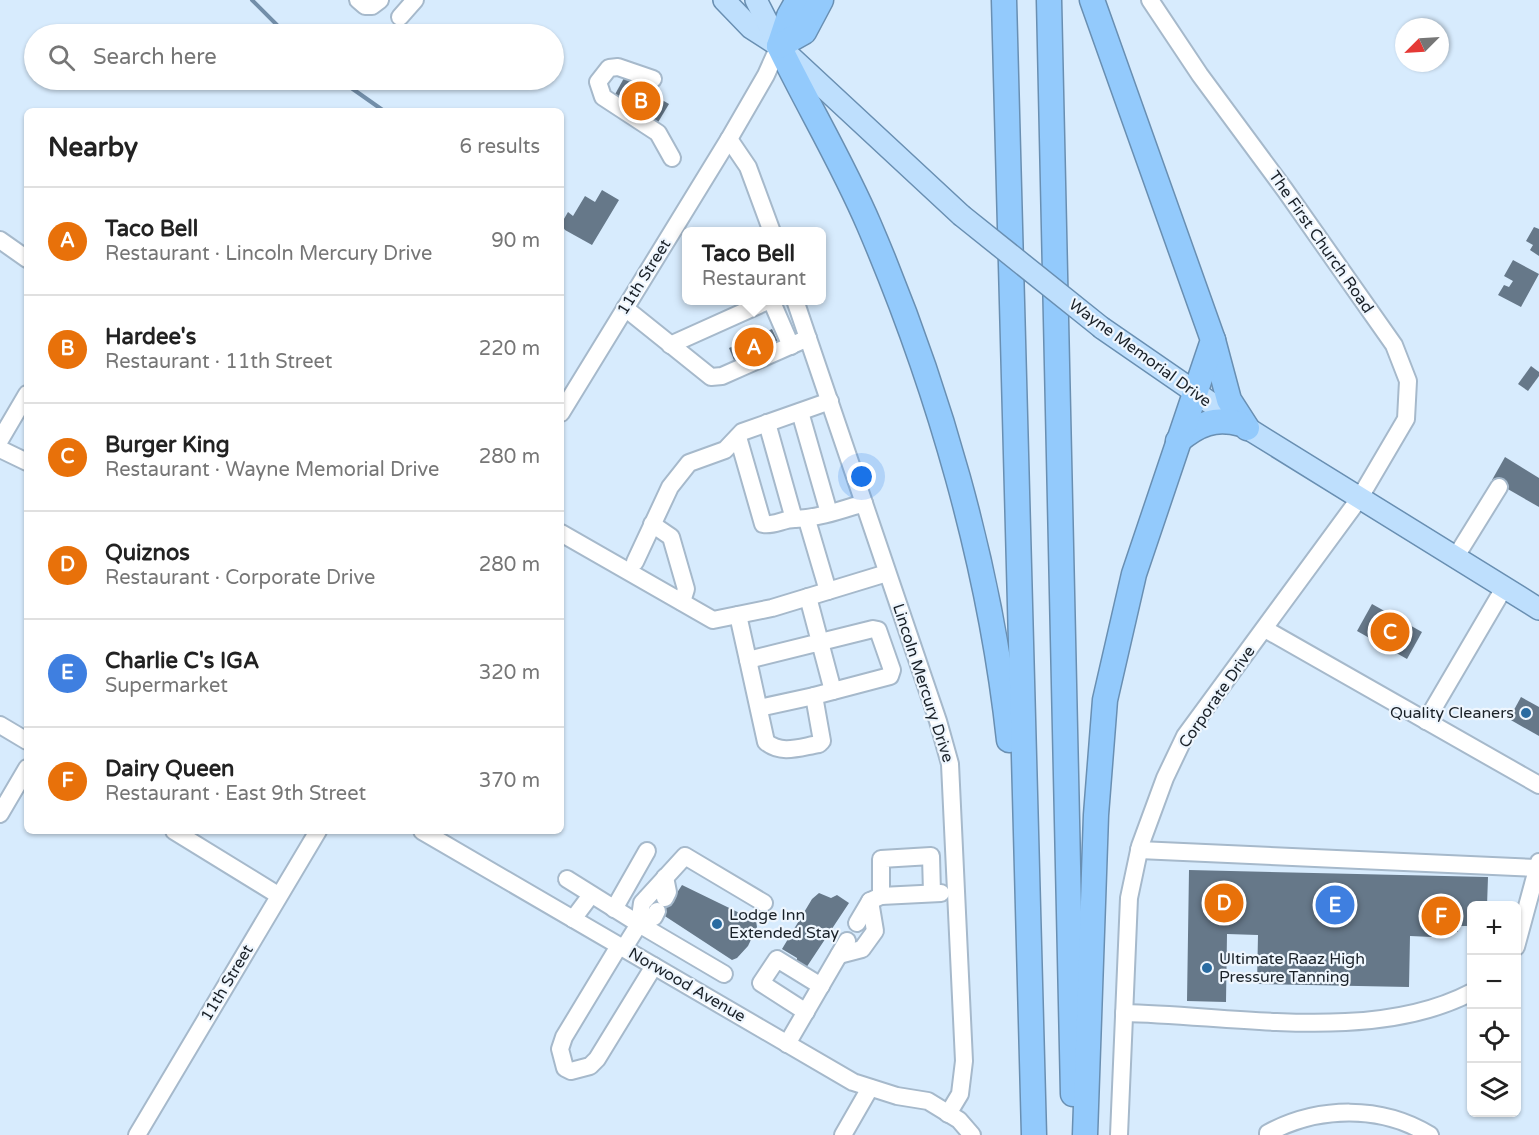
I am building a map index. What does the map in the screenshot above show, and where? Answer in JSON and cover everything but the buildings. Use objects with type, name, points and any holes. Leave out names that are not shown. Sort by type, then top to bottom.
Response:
[{"type":"highway","points":[[798,0],[789,16],[779,46],[868,222],[915,339],[959,480],[1003,679],[1028,910]]},
{"type":"highway","points":[[779,46],[804,32],[821,0]]},
{"type":"highway","points":[[996,0],[1006,87]]},
{"type":"highway","points":[[1004,0],[1034,1135]]},
{"type":"highway","points":[[1049,0],[1073,1135]]},
{"type":"highway","points":[[1092,0],[1212,340],[1228,400],[1244,426]]},
{"type":"highway","points":[[1085,1135],[1096,815],[1105,700],[1134,574],[1212,340]]},
{"type":"highway","points":[[1178,441],[1193,428],[1207,422],[1228,421],[1244,426]]},
{"type":"main road","name":"Wayne Memorial Drive","points":[[724,0],[751,28],[779,46],[961,215],[1102,328],[1244,426],[1539,609]]},
{"type":"main road","name":"Wayne Memorial Drive","points":[[756,0],[779,46]]},
{"type":"street","points":[[358,0],[365,6],[372,6],[380,0]]},
{"type":"street","points":[[400,17],[415,0]]},
{"type":"street","name":"The First Church Road","points":[[1150,0],[1200,75],[1285,190],[1394,345],[1408,381],[1406,419],[1359,499]]},
{"type":"street","name":"11th Street","points":[[566,393],[625,308],[729,139],[766,75],[779,46]]},
{"type":"street","points":[[653,79],[618,67],[609,68],[598,82],[603,97],[658,133],[672,158]]},
{"type":"street","points":[[729,139],[748,167],[770,227]]},
{"type":"street","points":[[0,240],[24,257]]},
{"type":"street","points":[[677,351],[761,305]]},
{"type":"street","points":[[772,305],[791,346]]},
{"type":"street","name":"Lincoln Mercury Drive","points":[[797,305],[950,764],[964,1061],[960,1094],[954,1117]]},
{"type":"street","points":[[625,308],[711,377],[722,376],[808,338]]},
{"type":"street","points":[[0,440],[24,399]]},
{"type":"street","points":[[635,562],[670,487],[689,463],[725,450],[742,432],[830,401]]},
{"type":"street","points":[[800,412],[829,513]]},
{"type":"street","points":[[767,423],[828,591]]},
{"type":"street","points":[[738,437],[763,524],[770,525],[829,513],[864,503]]},
{"type":"street","points":[[0,449],[24,461]]},
{"type":"street","points":[[1455,558],[1499,487]]},
{"type":"street","name":"Corporate Drive","points":[[1119,1135],[1129,898],[1139,850],[1165,778],[1185,736],[1359,499]]},
{"type":"street","points":[[652,524],[671,537],[686,589],[682,602]]},
{"type":"street","points":[[564,535],[713,620],[808,597],[887,573]]},
{"type":"street","points":[[1426,721],[1504,588]]},
{"type":"street","points":[[808,597],[833,691]]},
{"type":"street","points":[[738,615],[766,742],[775,749],[782,750],[819,744],[822,741],[814,696]]},
{"type":"street","points":[[748,660],[878,630],[892,670],[890,676],[885,678],[759,708]]},
{"type":"street","points":[[1265,630],[1539,785]]},
{"type":"street","points":[[0,725],[24,739]]},
{"type":"street","points":[[0,814],[24,773]]},
{"type":"street","points":[[179,834],[278,895]]},
{"type":"street","name":"11th Street","points":[[137,1135],[316,834]]},
{"type":"street","name":"Norwood Avenue","points":[[427,834],[853,1082],[897,1096],[928,1101],[954,1117]]},
{"type":"street","points":[[1139,850],[1538,867],[1521,931]]},
{"type":"street","points":[[614,909],[647,851]]},
{"type":"street","points":[[639,924],[642,903],[685,856],[764,903]]},
{"type":"street","points":[[787,1044],[843,948],[862,949],[874,930],[881,859],[931,856],[932,893]]},
{"type":"street","points":[[654,966],[597,1059],[590,1066],[571,1071],[565,1068],[560,1049],[564,1037],[621,947],[639,924],[654,917],[668,892],[665,877]]},
{"type":"street","points":[[567,879],[724,974]]},
{"type":"street","points":[[857,923],[876,899],[956,892]]},
{"type":"street","points":[[573,919],[591,895]]},
{"type":"street","points":[[806,1012],[761,983],[777,959],[821,986]]},
{"type":"street","points":[[1124,1013],[1289,1021],[1372,1022],[1448,1004],[1467,994]]},
{"type":"street","points":[[843,1135],[870,1088]]},
{"type":"street","points":[[1268,1134],[1289,1122],[1352,1110],[1411,1123],[1430,1135]]},
{"type":"street","points":[[954,1117],[972,1135]]},
{"type":"waterway","points":[[252,0],[276,24]]},
{"type":"waterway","points":[[354,90],[380,108]]},
{"type":"place","name":"Hardee's","points":[[641,101]]},
{"type":"place","name":"Taco Bell","points":[[754,347]]},
{"type":"place","name":"Burger King","points":[[1390,632]]},
{"type":"place","name":"Quality Cleaners","points":[[1526,713]]},
{"type":"place","name":"Quiznos","points":[[1224,903]]},
{"type":"place","name":"Charlie C's IGA","points":[[1335,905]]},
{"type":"place","name":"Dairy Queen","points":[[1441,916]]},
{"type":"place","name":"Lodge Inn Extended Stay","points":[[717,924]]},
{"type":"place","name":"Ultimate Raaz High Pressure Tanning","points":[[1207,968]]}]
